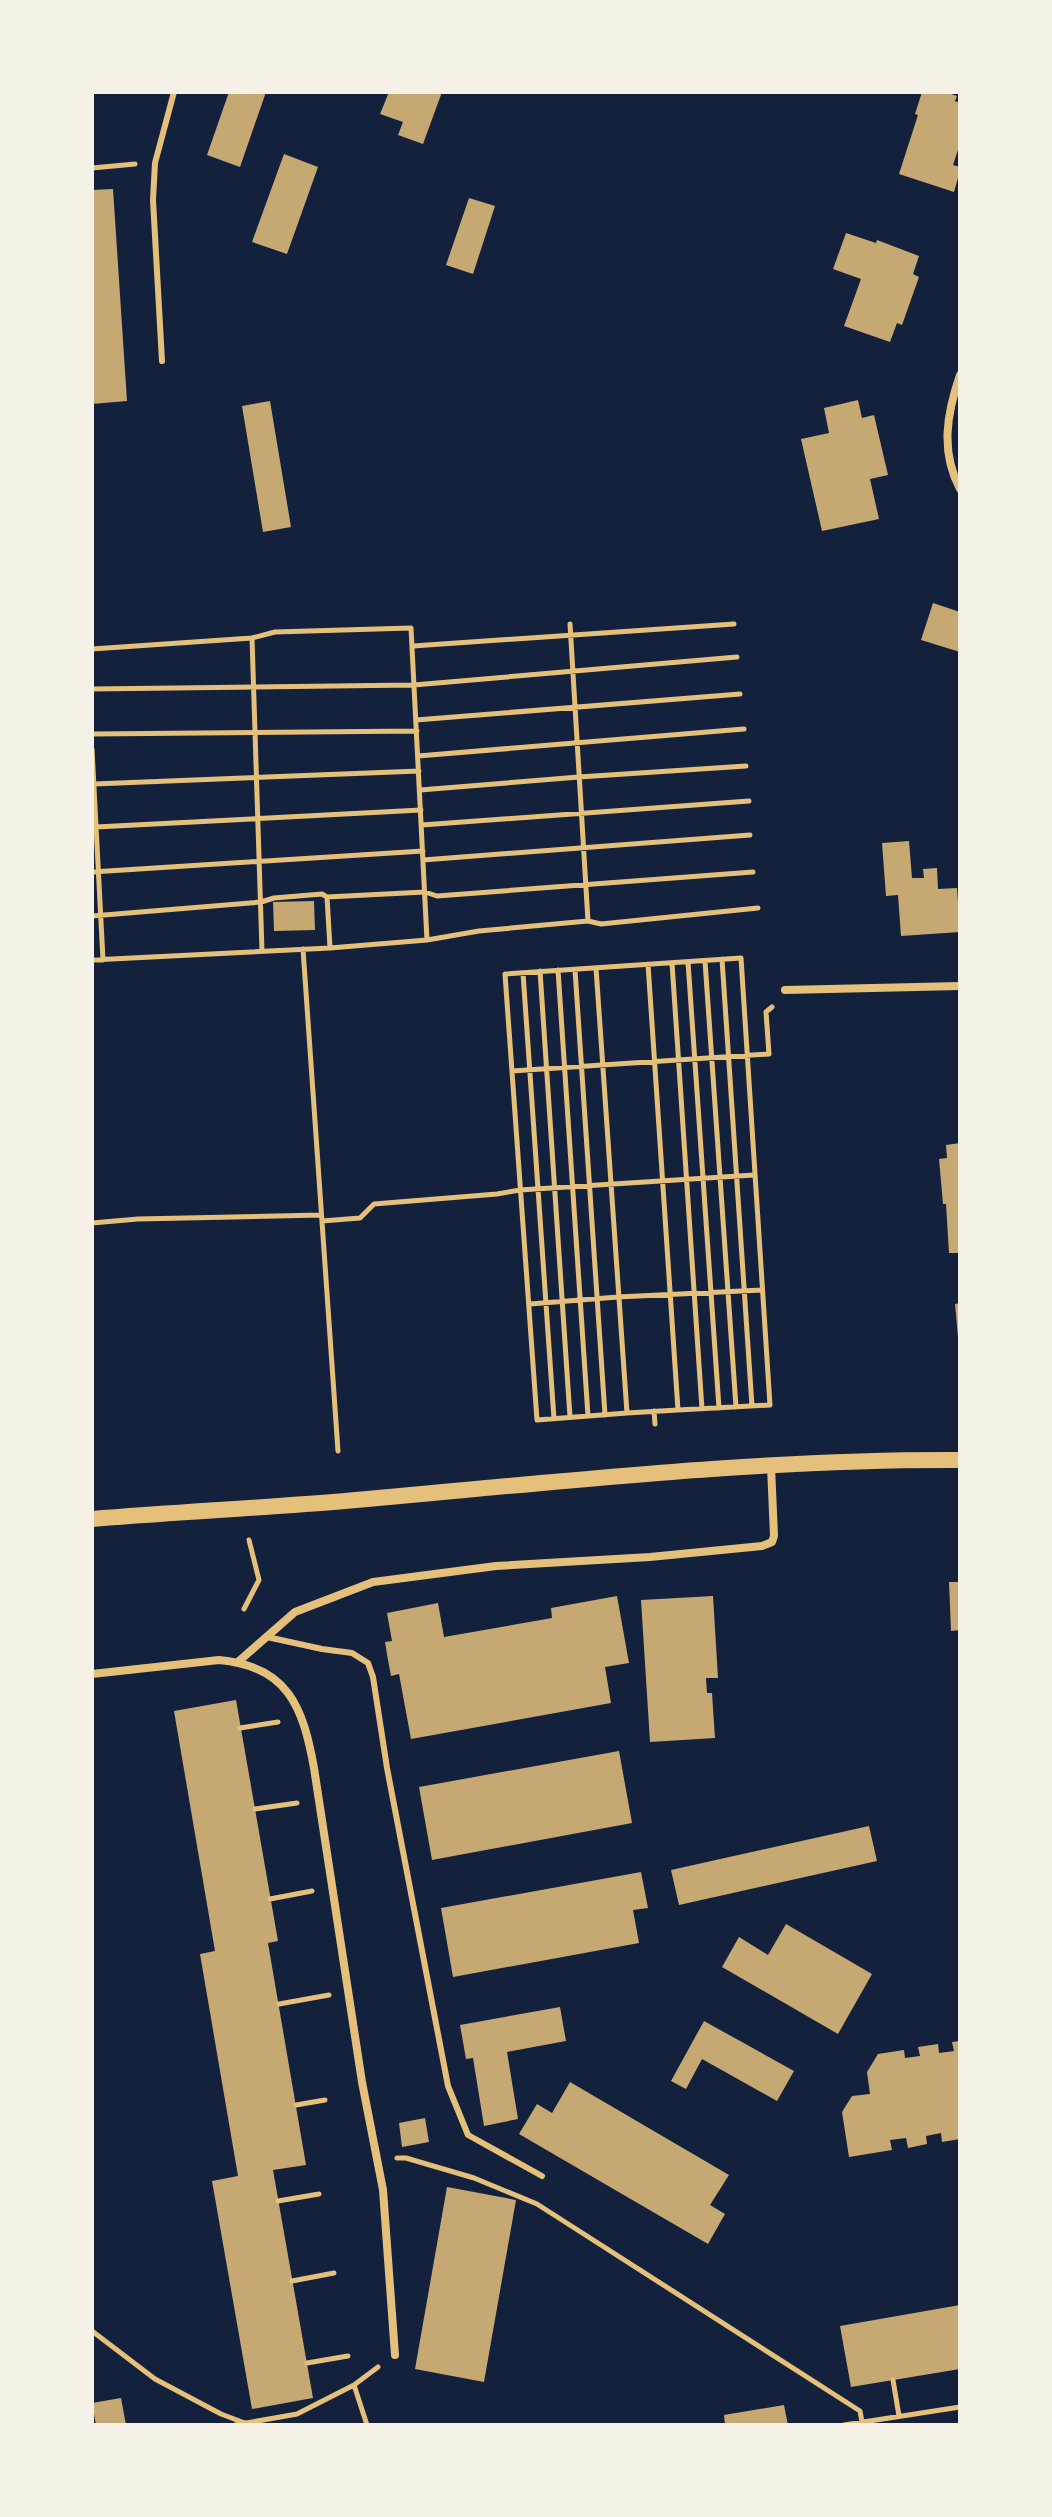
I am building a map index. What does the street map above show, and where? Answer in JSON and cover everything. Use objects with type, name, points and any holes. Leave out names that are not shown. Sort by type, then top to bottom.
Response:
[{"type":"main road","points":[[92,1519],[342,1501],[655,1472],[960,1460]]},
{"type":"street","points":[[960,375],[948,409],[948,448],[960,489]]},
{"type":"street","points":[[785,990],[960,986]]},
{"type":"street","points":[[239,1661],[295,1612],[373,1582],[496,1566],[650,1557],[762,1546],[772,1542],[774,1536],[771,1466]]},
{"type":"street","points":[[92,1674],[219,1660],[239,1661],[278,1680],[297,1705],[308,1735],[383,2190],[395,2355]]},
{"type":"lane","points":[[162,361],[153,200],[155,163],[174,92]]},
{"type":"lane","points":[[267,1637],[352,1653],[368,1663],[448,2086],[468,2135],[542,2176]]},
{"type":"path","points":[[92,168],[155,163]]},
{"type":"path","points":[[570,624],[588,921]]},
{"type":"path","points":[[413,646],[734,624]]},
{"type":"path","points":[[92,649],[252,638],[275,632],[411,628],[427,940]]},
{"type":"path","points":[[252,638],[262,951]]},
{"type":"path","points":[[92,689],[414,685],[737,657]]},
{"type":"path","points":[[416,720],[740,694]]},
{"type":"path","points":[[418,756],[744,729]]},
{"type":"path","points":[[92,734],[417,731]]},
{"type":"path","points":[[92,749],[95,872],[103,960]]},
{"type":"path","points":[[420,790],[746,766]]},
{"type":"path","points":[[94,784],[419,771]]},
{"type":"path","points":[[422,825],[749,801]]},
{"type":"path","points":[[95,832],[258,818],[421,810]]},
{"type":"path","points":[[423,860],[750,835]]},
{"type":"path","points":[[95,872],[423,851]]},
{"type":"path","points":[[92,916],[322,894],[327,897],[425,892],[437,896],[753,872]]},
{"type":"path","points":[[327,897],[330,948]]},
{"type":"path","points":[[92,960],[330,948],[427,940],[479,931],[588,921],[601,924],[758,908]]},
{"type":"path","points":[[303,949],[338,1451]]},
{"type":"path","points":[[741,958],[770,1405],[537,1420],[505,974],[705,961],[741,958]]},
{"type":"path","points":[[722,959],[752,1406]]},
{"type":"path","points":[[705,961],[736,1407]]},
{"type":"path","points":[[688,962],[719,1408]]},
{"type":"path","points":[[672,963],[702,1409]]},
{"type":"path","points":[[648,964],[678,1410]]},
{"type":"path","points":[[596,968],[627,1413]]},
{"type":"path","points":[[558,970],[588,1416]]},
{"type":"path","points":[[575,970],[605,1415]]},
{"type":"path","points":[[540,971],[570,1418]]},
{"type":"path","points":[[523,973],[554,1419]]},
{"type":"path","points":[[512,1071],[769,1054],[766,1012],[785,990]]},
{"type":"path","points":[[92,1223],[138,1219],[360,1218],[374,1204],[520,1190],[754,1175]]},
{"type":"path","points":[[530,1304],[762,1290]]},
{"type":"path","points":[[654,1411],[655,1424]]},
{"type":"path","points":[[244,1609],[259,1580],[249,1540]]},
{"type":"path","points":[[240,1728],[278,1722]]},
{"type":"path","points":[[255,1809],[300,1802]]},
{"type":"path","points":[[270,1899],[315,1890]]},
{"type":"path","points":[[279,2004],[334,1995]]},
{"type":"path","points":[[296,2105],[325,2100]]},
{"type":"path","points":[[376,2157],[406,2158],[474,2178],[537,2204],[860,2411],[862,2422]]},
{"type":"path","points":[[278,2201],[319,2194]]},
{"type":"path","points":[[292,2281],[334,2273]]},
{"type":"path","points":[[92,2331],[155,2379],[221,2414],[248,2424]]},
{"type":"path","points":[[235,2425],[297,2414],[354,2385],[395,2355]]},
{"type":"path","points":[[307,2363],[348,2356]]},
{"type":"path","points":[[893,2380],[899,2416]]},
{"type":"path","points":[[354,2385],[367,2425]]},
{"type":"path","points":[[844,2425],[960,2407]]},
{"type":"building","points":[[229,92],[266,92],[240,167],[207,155]]},
{"type":"building","points":[[389,92],[442,92],[423,144],[398,135],[403,122],[380,114]]},
{"type":"building","points":[[922,92],[945,92],[957,96],[955,101],[960,103],[960,144],[953,165],[960,167],[960,171],[954,192],[899,174]]},
{"type":"building","points":[[284,154],[318,167],[287,254],[252,242]]},
{"type":"building","points":[[113,189],[127,401],[92,404],[92,190]]},
{"type":"building","points":[[469,198],[495,206],[473,274],[446,265]]},
{"type":"building","points":[[846,233],[876,243],[877,240],[919,256],[913,274],[919,277],[902,325],[897,323],[890,342],[844,326],[861,279],[833,269]]},
{"type":"building","points":[[858,400],[862,418],[874,415],[888,475],[870,479],[879,519],[822,531],[801,439],[829,433],[824,408]]},
{"type":"building","points":[[270,401],[291,527],[263,532],[242,406]]},
{"type":"building","points":[[933,603],[960,612],[960,652],[921,640]]},
{"type":"building","points":[[909,841],[912,878],[924,878],[923,869],[937,868],[938,889],[957,888],[960,932],[901,936],[898,895],[886,896],[882,843]]},
{"type":"building","points":[[314,901],[315,930],[274,931],[273,902]]},
{"type":"building","points":[[960,1143],[960,1253],[949,1253],[939,1159],[947,1158],[946,1145]]},
{"type":"building","points":[[960,1303],[960,1337],[958,1337],[955,1304]]},
{"type":"building","points":[[949,1582],[960,1582],[960,1630],[951,1631]]},
{"type":"building","points":[[617,1596],[629,1663],[605,1667],[611,1703],[411,1739],[399,1674],[391,1676],[385,1642],[392,1641],[387,1613],[438,1603],[444,1637],[552,1618],[551,1608]]},
{"type":"building","points":[[713,1596],[718,1678],[706,1678],[707,1693],[712,1693],[715,1738],[650,1742],[641,1600]]},
{"type":"building","points":[[236,1700],[278,1941],[268,1943],[306,2165],[273,2170],[313,2398],[252,2409],[212,2181],[238,2176],[200,1954],[215,1951],[174,1711]]},
{"type":"building","points":[[619,1751],[632,1823],[432,1860],[419,1787]]},
{"type":"building","points":[[869,1826],[877,1861],[679,1905],[671,1870]]},
{"type":"building","points":[[641,1872],[648,1908],[633,1910],[639,1943],[453,1977],[441,1908]]},
{"type":"building","points":[[786,1924],[872,1974],[838,2034],[722,1967],[739,1937],[768,1955]]},
{"type":"building","points":[[560,2007],[566,2041],[507,2052],[518,2119],[484,2126],[473,2058],[466,2059],[460,2025]]},
{"type":"building","points":[[704,2021],[794,2071],[777,2101],[702,2059],[686,2089],[671,2081]]},
{"type":"building","points":[[960,2041],[960,2139],[942,2142],[941,2133],[926,2136],[927,2144],[908,2148],[906,2138],[890,2140],[892,2150],[849,2157],[842,2112],[852,2096],[870,2094],[867,2072],[878,2054],[904,2050],[905,2058],[920,2056],[918,2047],[938,2044],[939,2053],[954,2051],[952,2042]]},
{"type":"building","points":[[570,2082],[729,2175],[710,2205],[725,2214],[708,2244],[519,2134],[537,2104],[552,2113]]},
{"type":"building","points":[[425,2118],[429,2142],[402,2147],[399,2123]]},
{"type":"building","points":[[447,2187],[516,2200],[484,2382],[415,2369]]},
{"type":"building","points":[[960,2305],[960,2369],[851,2387],[840,2326]]},
{"type":"building","points":[[121,2398],[126,2425],[96,2425],[92,2403]]},
{"type":"building","points":[[784,2405],[788,2425],[725,2425],[724,2415]]}]
